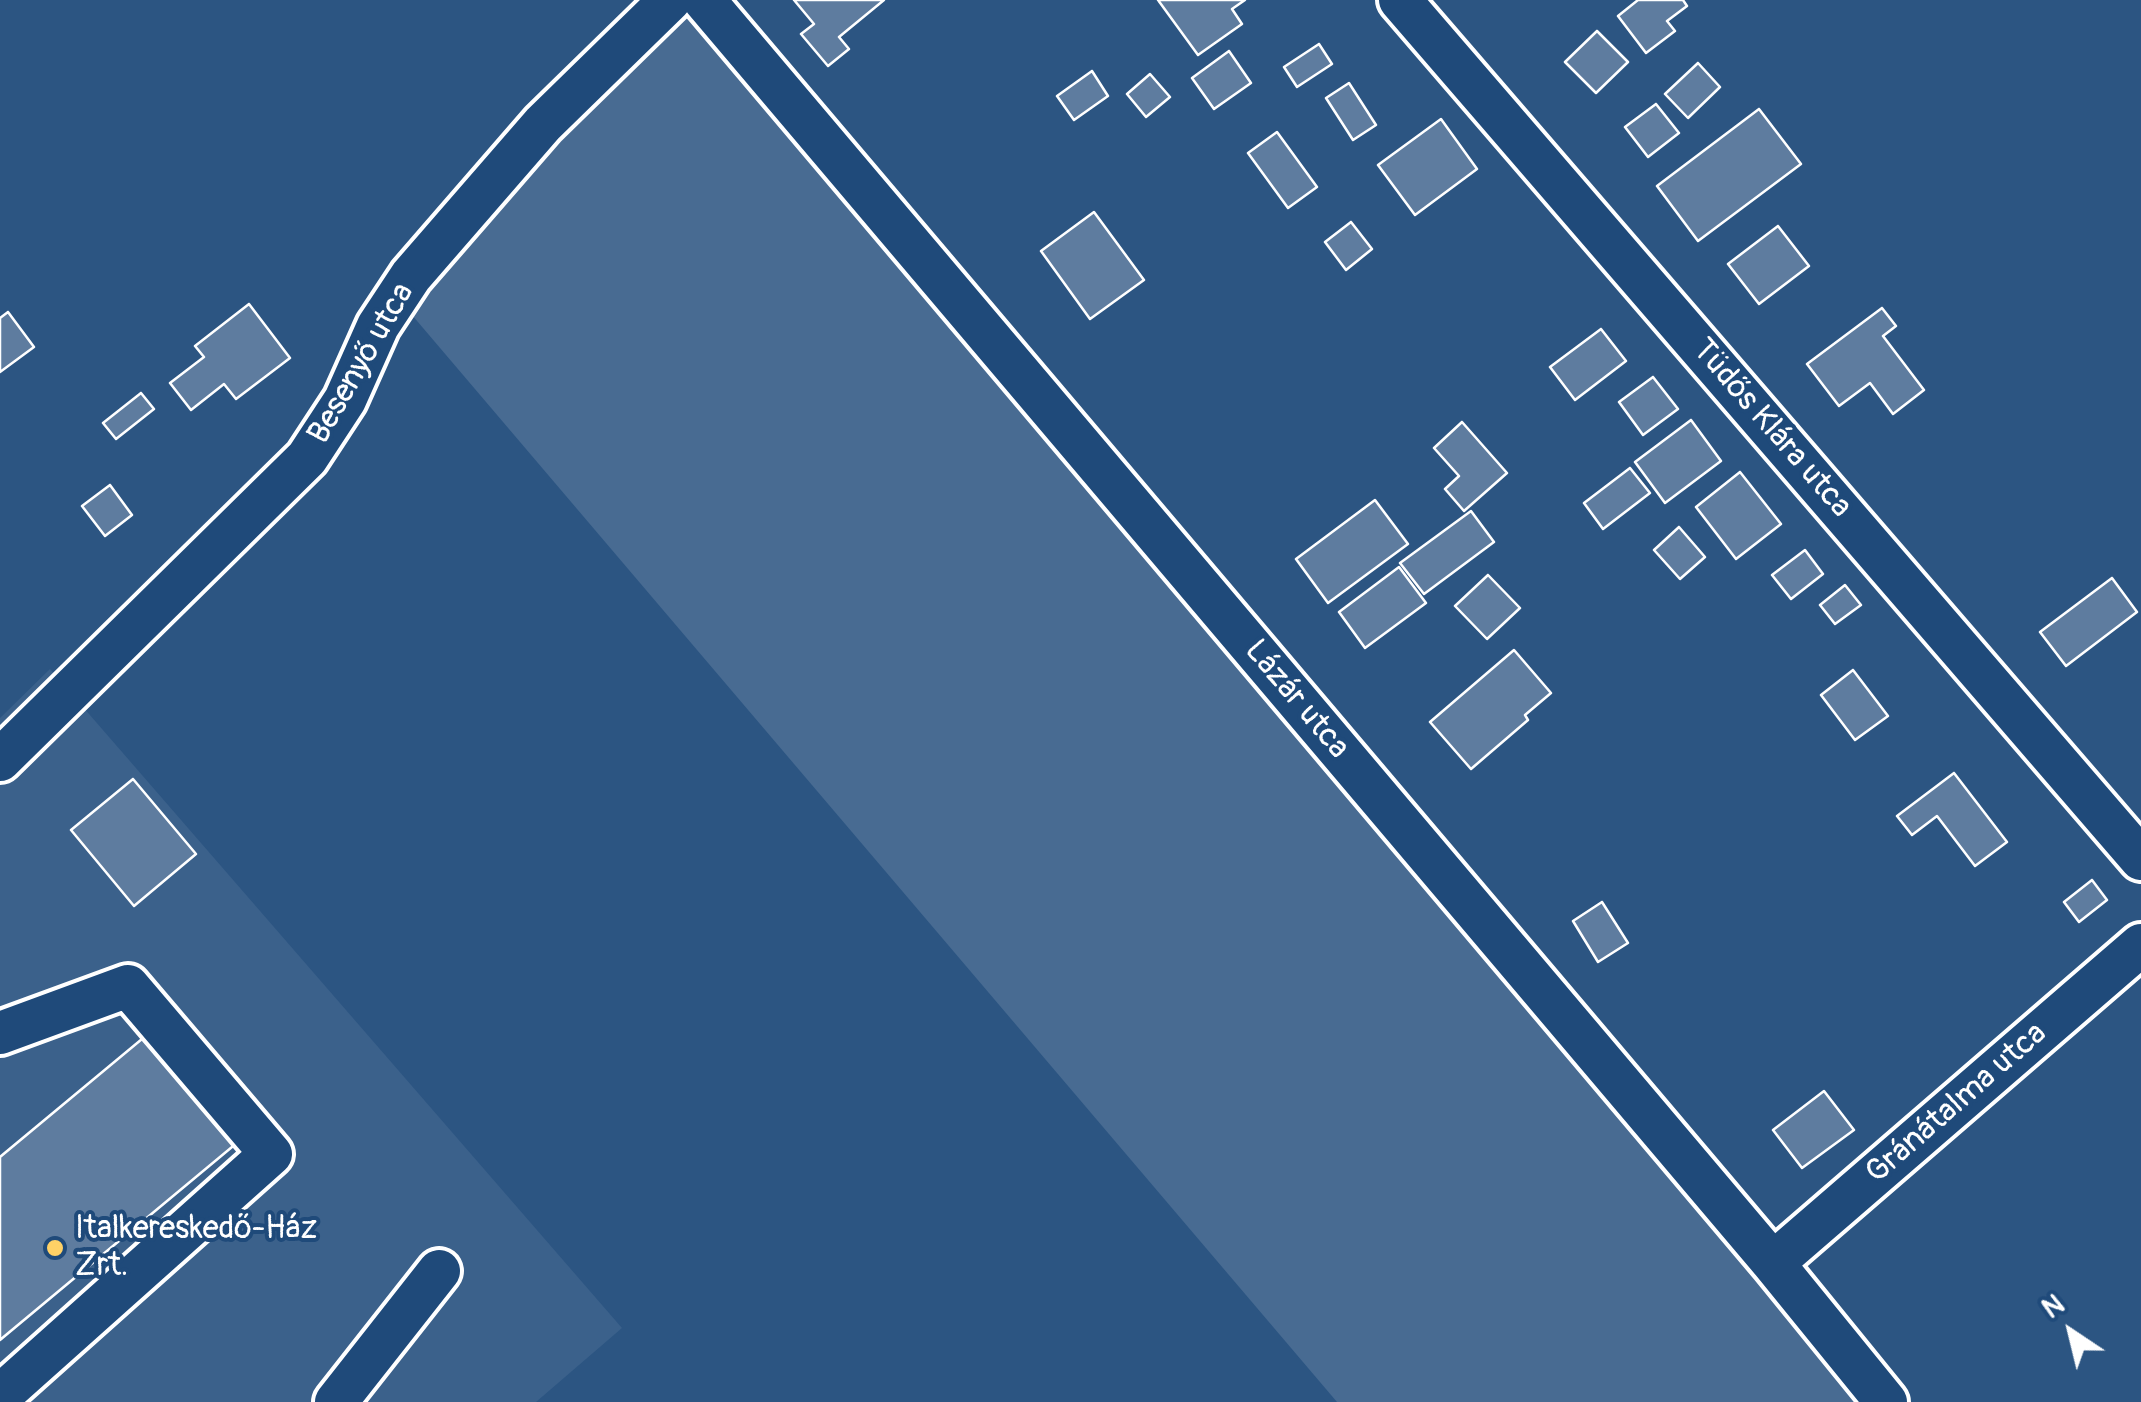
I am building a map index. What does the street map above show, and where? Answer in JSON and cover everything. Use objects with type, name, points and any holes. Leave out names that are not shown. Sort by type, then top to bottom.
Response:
[{"type":"street","name":"Besenyő utca","points":[[0,760],[307,458],[345,400],[378,326],[411,276],[543,124],[670,0]]},
{"type":"street","name":"Lázár utca","points":[[704,0],[1773,1263],[1886,1402]]},
{"type":"street","name":"Tüdős Klára utca","points":[[1400,0],[2141,859]]},
{"type":"street","name":"Gránátalma utca","points":[[1773,1263],[2141,944]]},
{"type":"street","points":[[0,1034],[128,986],[272,1154],[0,1396]]},
{"type":"street","points":[[336,1402],[439,1270]]},
{"type":"shaded area","points":[[695,1],[1863,1402],[1337,1402],[389,288]]},
{"type":"shaded area","points":[[50,669],[622,1328],[536,1402],[0,1402],[0,718]]},
{"type":"building","points":[[794,0],[884,0],[839,37],[849,49],[828,66],[801,34],[814,24]]},
{"type":"building","points":[[1158,0],[1245,0],[1232,9],[1242,24],[1198,55]]},
{"type":"building","points":[[1638,0],[1683,0],[1687,6],[1667,21],[1675,31],[1646,53],[1618,16]]},
{"type":"building","points":[[1597,31],[1628,62],[1596,93],[1565,62]]},
{"type":"building","points":[[1319,44],[1332,64],[1297,87],[1284,67]]},
{"type":"building","points":[[1229,51],[1251,83],[1214,109],[1192,78]]},
{"type":"building","points":[[1698,63],[1720,87],[1688,118],[1665,94]]},
{"type":"building","points":[[1092,71],[1108,96],[1074,120],[1057,96]]},
{"type":"building","points":[[1150,74],[1170,97],[1146,117],[1127,94]]},
{"type":"building","points":[[1349,83],[1376,125],[1353,140],[1326,98]]},
{"type":"building","points":[[1656,104],[1679,133],[1648,157],[1625,127]]},
{"type":"building","points":[[1759,109],[1801,164],[1698,241],[1657,186]]},
{"type":"building","points":[[1441,119],[1477,169],[1415,215],[1378,165]]},
{"type":"building","points":[[1277,132],[1317,187],[1288,208],[1248,153]]},
{"type":"building","points":[[1094,212],[1144,280],[1090,319],[1041,251]]},
{"type":"building","points":[[1351,222],[1372,249],[1346,270],[1325,242]]},
{"type":"building","points":[[1778,226],[1809,266],[1759,304],[1728,264]]},
{"type":"building","points":[[249,304],[290,358],[236,399],[224,384],[191,410],[170,383],[204,357],[195,346]]},
{"type":"building","points":[[1882,308],[1896,326],[1883,336],[1924,390],[1893,414],[1870,383],[1839,406],[1807,364]]},
{"type":"building","points":[[8,312],[34,347],[0,372],[0,318]]},
{"type":"building","points":[[1601,329],[1626,361],[1575,400],[1550,367]]},
{"type":"building","points":[[1653,377],[1678,409],[1643,435],[1619,402]]},
{"type":"building","points":[[141,393],[154,409],[116,439],[103,423]]},
{"type":"building","points":[[1691,420],[1721,461],[1665,503],[1635,462]]},
{"type":"building","points":[[1462,422],[1507,473],[1464,511],[1445,489],[1459,476],[1434,448]]},
{"type":"building","points":[[1630,468],[1650,493],[1603,529],[1584,503]]},
{"type":"building","points":[[1740,472],[1781,524],[1736,559],[1696,507]]},
{"type":"building","points":[[110,485],[132,515],[105,536],[82,506]]},
{"type":"building","points":[[1375,500],[1408,544],[1328,603],[1296,559]]},
{"type":"building","points":[[1471,511],[1494,542],[1424,594],[1400,563]]},
{"type":"building","points":[[1679,527],[1705,557],[1680,579],[1654,550]]},
{"type":"building","points":[[1805,550],[1823,574],[1791,599],[1772,575]]},
{"type":"building","points":[[1399,567],[1426,603],[1365,648],[1339,612]]},
{"type":"building","points":[[1488,575],[1520,608],[1487,639],[1455,606]]},
{"type":"building","points":[[2112,578],[2137,612],[2066,666],[2040,632]]},
{"type":"building","points":[[1845,585],[1861,605],[1835,624],[1820,605]]},
{"type":"building","points":[[1514,650],[1551,693],[1525,715],[1528,720],[1471,769],[1430,722]]},
{"type":"building","points":[[1853,670],[1888,716],[1855,740],[1821,695]]},
{"type":"building","points":[[1954,773],[2007,842],[1975,866],[1937,816],[1912,835],[1897,816]]},
{"type":"building","points":[[133,779],[196,854],[134,906],[71,830]]},
{"type":"building","points":[[2092,880],[2107,900],[2079,922],[2064,902]]},
{"type":"building","points":[[1602,902],[1628,943],[1598,962],[1573,921]]},
{"type":"building","name":"Italkereskedő-Ház Zrt.","points":[[148,1034],[238,1142],[0,1340],[0,1157]]},
{"type":"building","points":[[1824,1091],[1854,1130],[1802,1168],[1773,1130]]},
{"type":"place","name":"Italkereskedő-Ház Zrt.","points":[[55,1248]]}]
